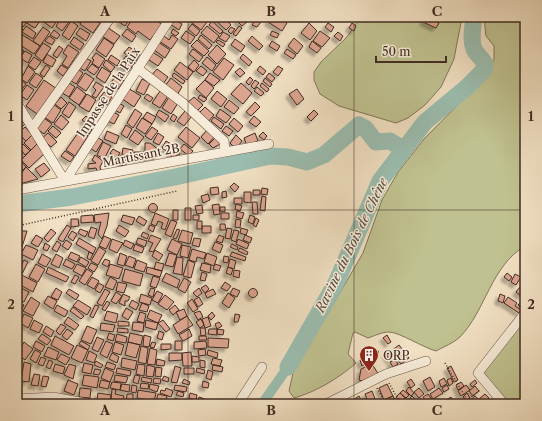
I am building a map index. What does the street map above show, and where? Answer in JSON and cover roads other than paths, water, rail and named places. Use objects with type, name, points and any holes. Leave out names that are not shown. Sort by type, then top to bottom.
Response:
[{"type":"street","points":[[33,127],[111,17]]},
{"type":"street","name":"Impasse de la Paix","points":[[65,181],[171,17]]},
{"type":"street","points":[[137,68],[183,103],[224,141],[225,151]]},
{"type":"street","points":[[17,103],[65,181]]},
{"type":"street","name":"Martissant 2B","points":[[17,190],[269,144]]},
{"type":"street","points":[[504,404],[478,373],[525,313]]},
{"type":"street","points":[[326,404],[386,374],[426,361]]},
{"type":"street","points":[[238,404],[262,367]]},
{"type":"street","points":[[17,399],[53,397],[90,404]]},
{"type":"waterway","name":"Ravine du Bois de Chêne","points":[[288,367],[336,283],[380,181],[425,122],[467,87],[484,70],[485,64],[475,51],[472,41],[474,17]]},
{"type":"waterway","points":[[17,204],[72,197],[175,177],[270,156],[288,157],[307,162],[324,155],[359,125],[365,128],[376,142],[390,141],[403,149]]},
{"type":"waterway","points":[[262,404],[288,367]]},
{"type":"place","name":"ORP","points":[[369,372]]}]
